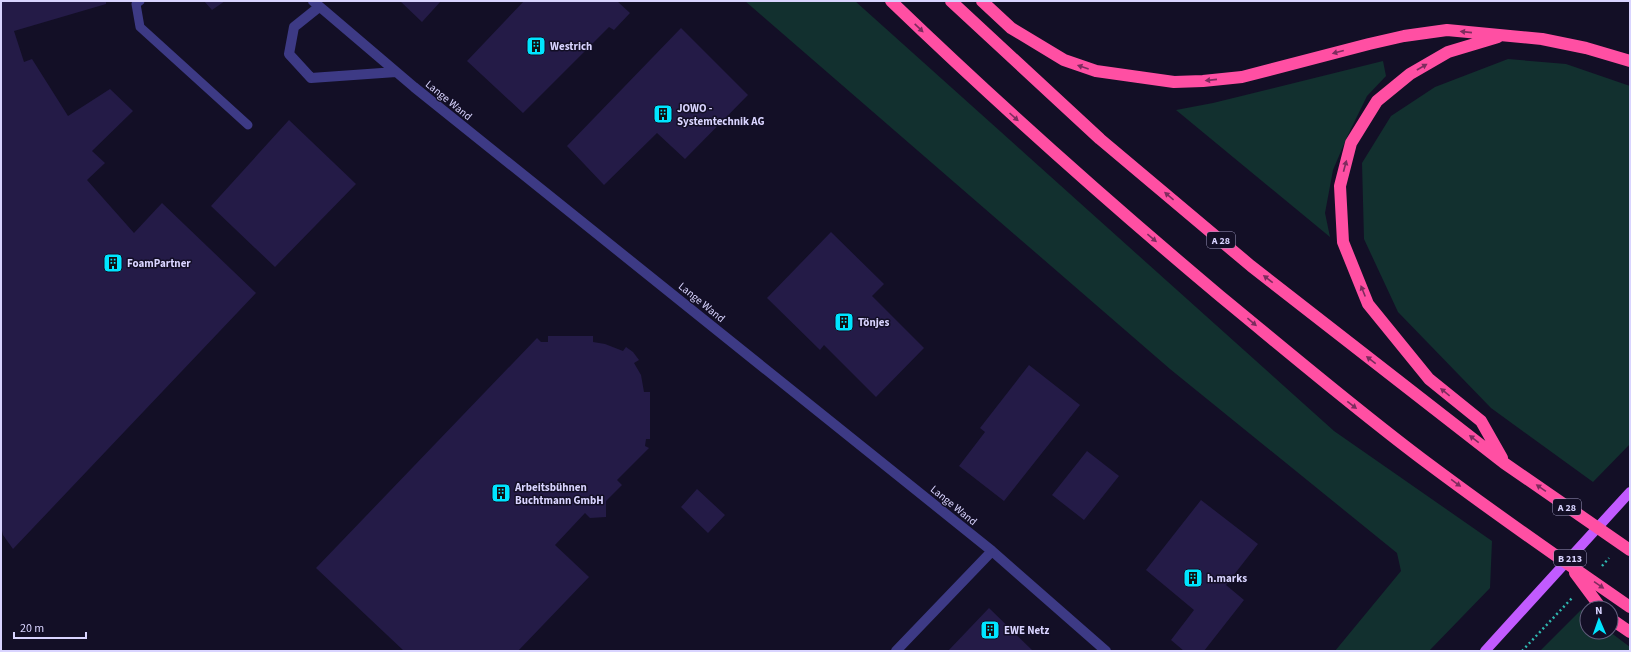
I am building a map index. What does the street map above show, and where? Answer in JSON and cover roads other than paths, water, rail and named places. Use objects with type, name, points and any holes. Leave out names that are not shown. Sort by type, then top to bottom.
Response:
[{"type":"highway","points":[[891,1],[967,75],[1122,213],[1318,378],[1422,459],[1630,607]]},
{"type":"highway","name":"A 28","points":[[951,1],[1100,139],[1251,266],[1504,463],[1630,550]]},
{"type":"highway","points":[[982,1],[1011,28],[1064,60],[1096,71],[1174,82],[1242,77],[1369,44],[1404,36],[1447,30],[1542,39],[1586,48],[1630,61]]},
{"type":"highway","points":[[1504,36],[1448,52],[1410,74],[1377,101],[1351,143],[1340,186],[1343,242],[1368,304],[1429,379],[1481,421],[1504,463]]},
{"type":"highway","points":[[1568,564],[1595,600]]},
{"type":"highway","points":[[1619,624],[1630,632]]},
{"type":"main road","name":"B 213","points":[[1485,651],[1630,492]]},
{"type":"street","name":"Lange Wand","points":[[396,72],[311,78],[289,54],[294,28],[316,4],[396,72],[992,551],[1106,651]]},
{"type":"street","points":[[896,651],[992,551]]},
{"type":"lane","points":[[140,1],[136,4],[140,27],[248,125]]},
{"type":"place","name":"Westrich","points":[[536,46]]},
{"type":"place","name":"JOWO ‑ Systemtechnik AG","points":[[663,114]]},
{"type":"place","name":"FoamPartner","points":[[113,263]]},
{"type":"place","name":"Tönjes","points":[[844,322]]},
{"type":"place","name":"Arbeitsbühnen Buchtmann GmbH","points":[[501,493]]},
{"type":"place","name":"h.marks","points":[[1193,578]]},
{"type":"place","name":"EWE Netz","points":[[990,630]]}]
